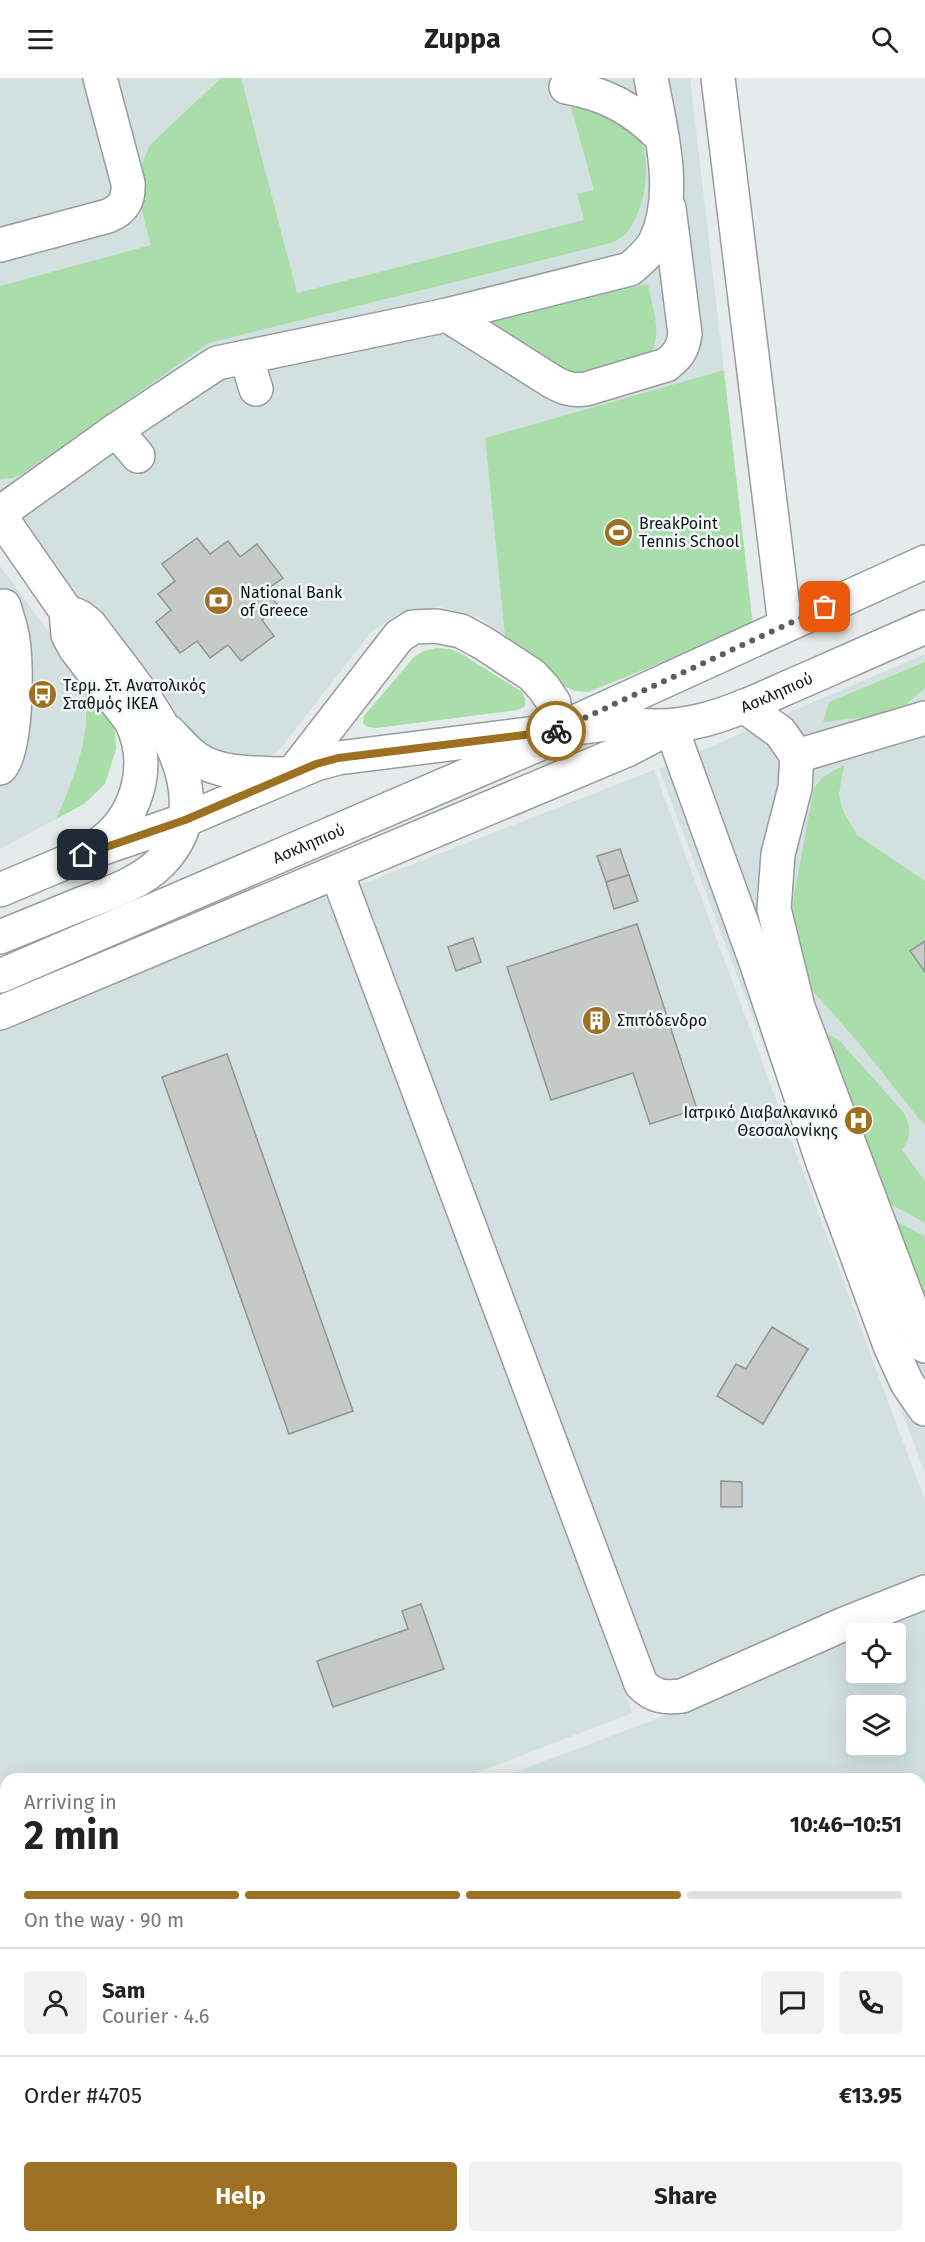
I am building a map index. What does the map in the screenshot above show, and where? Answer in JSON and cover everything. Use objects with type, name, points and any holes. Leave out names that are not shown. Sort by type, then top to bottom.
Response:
[{"type":"street","points":[[0,245],[108,216],[118,212],[125,204],[129,194],[128,183],[100,78]]},
{"type":"street","points":[[447,315],[553,382],[577,391],[666,365],[676,358],[683,347],[684,334],[662,138],[651,78]]},
{"type":"street","points":[[718,78],[785,625]]},
{"type":"street","points":[[566,87],[598,95],[628,109],[644,119],[662,138]]},
{"type":"street","points":[[83,855],[103,842],[124,820],[136,797],[142,761],[137,734],[131,721],[75,648],[68,635],[66,611],[0,514],[116,430],[217,363],[447,315],[630,268],[648,253],[655,241],[668,199]]},
{"type":"street","points":[[246,357],[256,389]]},
{"type":"street","points":[[116,430],[138,456]]},
{"type":"street","points":[[66,611],[80,617],[90,625],[162,724],[189,752],[206,763],[244,773],[292,774],[399,636],[413,627],[436,626],[461,631],[532,675],[554,703],[555,731],[925,562]]},
{"type":"street","points":[[0,768],[4,765],[12,740],[14,691],[14,641],[2,608],[39,573]]},
{"type":"street","name":"Ασκληπιού","points":[[0,890],[83,855],[185,820],[292,774],[338,758],[623,722],[670,727],[705,721],[925,627]]},
{"type":"street","points":[[744,706],[780,732],[797,756],[795,788],[778,854],[774,909],[798,1007],[925,1346]]},
{"type":"street","points":[[797,756],[925,718]]},
{"type":"street","name":"Ασκληπιού","points":[[0,976],[531,747],[623,722]]},
{"type":"street","points":[[0,937],[110,892],[161,862],[170,850],[185,820],[186,800],[177,754],[162,724]]},
{"type":"street","points":[[0,1013],[627,750],[670,727],[757,965],[823,1162],[891,1348],[907,1383],[925,1409]]},
{"type":"street","points":[[337,873],[641,1684],[652,1694],[666,1698],[682,1696],[844,1624],[925,1592]]},
{"type":"shaded area","points":[[0,78],[690,78],[724,370],[485,438],[505,637],[479,617],[440,607],[399,613],[371,632],[280,749],[262,762],[212,755],[170,724],[0,489]]},
{"type":"shaded area","name":"Τερμ. Στ. Ανατολικός Σταθμός ΙΚΕΑ","points":[[0,566],[82,677],[86,710],[84,742],[75,774],[56,819],[0,849]]},
{"type":"shaded area","name":"Ιατρικό Διαβαλκανικό Θεσσαλονίκης","points":[[925,654],[925,1473],[659,769]]},
{"type":"shaded area","points":[[654,770],[925,1501],[925,1579],[682,1687],[657,1683],[354,887]]},
{"type":"shaded area","points":[[334,892],[632,1713],[477,1773],[0,1773],[0,1020]]},
{"type":"shaded area","points":[[925,1605],[925,1773],[513,1773],[648,1722],[846,1638],[846,1683],[906,1683],[906,1623],[882,1623]]},
{"type":"green space","points":[[221,78],[241,78],[297,293],[584,220],[577,194],[594,190],[571,107],[589,103],[636,133],[645,153],[646,165],[644,191],[638,214],[629,229],[614,242],[209,343],[22,474],[13,478],[0,479],[0,286],[151,245],[134,182],[150,145]]},
{"type":"green space","points":[[648,284],[656,332],[652,350],[647,358],[587,374],[572,373],[481,323]]},
{"type":"green space","name":"BreakPoint Tennis School","points":[[724,370],[753,626],[588,692],[575,691],[564,686],[505,637],[485,438]]},
{"type":"green space","points":[[436,648],[450,649],[460,653],[522,692],[525,706],[518,710],[376,728],[367,727],[363,723],[364,716],[414,657]]},
{"type":"green space","points":[[925,662],[925,688],[895,714],[823,722],[829,702]]},
{"type":"green space","points":[[82,677],[102,703],[115,729],[116,749],[105,784],[84,804],[56,819],[77,766],[84,739],[86,706]]},
{"type":"green space","points":[[844,765],[839,794],[843,811],[857,835],[925,881],[925,941],[910,951],[925,972],[925,1124],[813,991],[798,963],[790,935],[792,906],[814,788],[823,777]]},
{"type":"green space","points":[[828,1034],[839,1040],[904,1113],[909,1132],[902,1150],[925,1181],[925,1223],[887,1202],[827,1040]]},
{"type":"green space","points":[[891,1219],[925,1236],[925,1320]]},
{"type":"building","name":"National Bank of Greece","points":[[197,538],[210,554],[228,541],[240,557],[257,544],[283,578],[266,590],[279,607],[262,620],[274,636],[241,661],[228,645],[210,658],[197,641],[180,653],[156,622],[171,610],[158,594],[175,581],[162,564]]},
{"type":"building","points":[[620,849],[629,875],[606,882],[597,856]]},
{"type":"building","points":[[629,875],[638,901],[614,909],[606,882]]},
{"type":"building","name":"Σπιτόδενδρο","points":[[637,924],[697,1109],[650,1124],[633,1073],[551,1100],[507,967]]},
{"type":"building","points":[[473,938],[481,962],[456,971],[448,947]]},
{"type":"building","points":[[925,941],[925,972],[910,951]]},
{"type":"building","points":[[227,1054],[353,1411],[289,1434],[162,1077]]},
{"type":"building","points":[[772,1327],[808,1349],[763,1424],[717,1396],[736,1364],[746,1369]]},
{"type":"building","points":[[721,1481],[742,1482],[742,1507],[721,1507]]},
{"type":"building","points":[[421,1604],[444,1669],[333,1707],[317,1661],[408,1629],[402,1611]]},
{"type":"way so far","points":[[556,731],[825,607]]},
{"type":"place","name":"BreakPoint Tennis School","points":[[618,532]]},
{"type":"place","name":"National Bank of Greece","points":[[219,601]]},
{"type":"place","name":"Τερμ. Στ. Ανατολικός Σταθμός ΙΚΕΑ","points":[[42,694]]},
{"type":"place","name":"Σπιτόδενδρο","points":[[596,1020]]},
{"type":"place","name":"Ιατρικό Διαβαλκανικό Θεσσαλονίκης","points":[[859,1121]]},
{"type":"route","points":[[83,855],[185,820],[316,764],[338,758],[556,731]]}]
